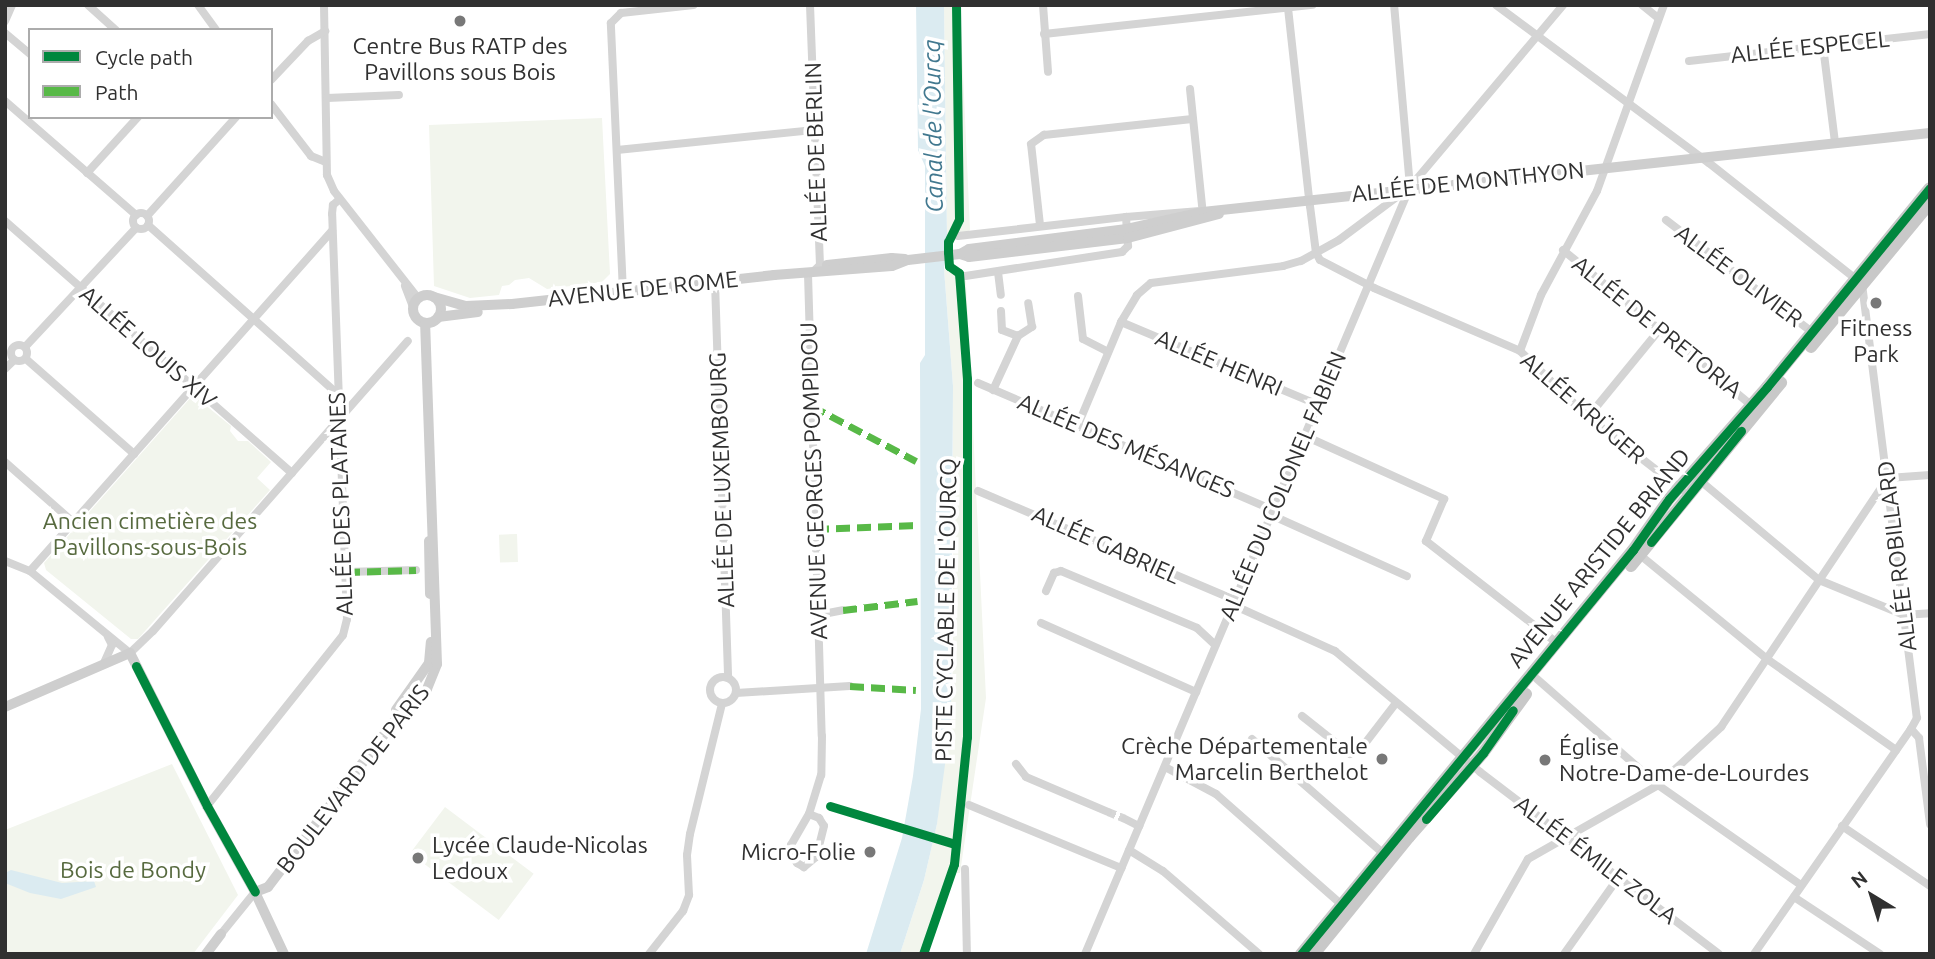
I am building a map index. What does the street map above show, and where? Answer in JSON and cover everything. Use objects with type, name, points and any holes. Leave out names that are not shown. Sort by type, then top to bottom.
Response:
[{"type":"main road","name":"AVENUE ARISTIDE BRIAND","points":[[1314,954],[1409,837],[1473,765],[1537,679],[1700,483],[1930,188]]},
{"type":"main road","name":"AVENUE ARISTIDE BRIAND","points":[[1301,954],[1633,550],[1693,470],[1812,332],[1930,203]]},
{"type":"street","points":[[5,21],[12,5]]},
{"type":"street","points":[[88,5],[114,28]]},
{"type":"street","points":[[198,5],[215,28]]},
{"type":"street","points":[[324,5],[327,175],[340,199],[416,303],[415,316],[425,323],[438,317],[440,304],[434,297],[416,303]]},
{"type":"street","points":[[622,292],[611,23],[615,16],[621,13],[694,5]]},
{"type":"street","name":"ALLÉE DE BERLIN","points":[[792,275],[818,270],[820,265],[810,5]]},
{"type":"street","points":[[1043,5],[1048,72]]},
{"type":"street","points":[[1044,34],[1312,5]]},
{"type":"street","name":"ALLÉE DU COLONEL FABIEN","points":[[1085,954],[1410,187],[1394,5]]},
{"type":"street","points":[[1496,5],[1859,281]]},
{"type":"street","points":[[1078,425],[1121,322],[1137,295],[1151,283],[1283,265],[1316,253],[1387,205],[1410,187],[1563,5]]},
{"type":"street","points":[[1642,5],[1658,18]]},
{"type":"street","points":[[1520,351],[1541,295],[1597,191],[1664,5]]},
{"type":"street","points":[[1288,8],[1316,253]]},
{"type":"street","points":[[273,78],[308,41],[325,31]]},
{"type":"street","points":[[5,33],[28,52]]},
{"type":"street","name":"ALLÉE ESPECEL","points":[[1689,61],[1930,34]]},
{"type":"street","points":[[1823,46],[1835,143]]},
{"type":"street","points":[[1190,89],[1204,216]]},
{"type":"street","points":[[327,98],[399,95]]},
{"type":"street","points":[[5,101],[136,215],[147,221],[252,321],[338,394]]},
{"type":"street","points":[[273,107],[310,156],[326,162]]},
{"type":"street","points":[[87,173],[136,119]]},
{"type":"street","points":[[25,347],[136,228],[147,221],[234,119]]},
{"type":"street","points":[[1040,225],[1031,144],[1044,135],[1192,119]]},
{"type":"street","points":[[617,150],[815,130]]},
{"type":"street","name":"ALLÉE DE MONTHYON","points":[[911,260],[960,254],[969,249],[1127,234],[1238,208],[1309,199],[1930,133]]},
{"type":"street","name":"ALLÉE DES PLATANES","points":[[207,806],[343,635],[347,619],[332,230],[333,205],[340,199]]},
{"type":"street","points":[[1387,205],[1399,213]]},
{"type":"street","points":[[958,236],[1192,209],[1204,216]]},
{"type":"street","points":[[136,215],[133,222],[136,228]]},
{"type":"street","points":[[1126,217],[1127,234]]},
{"type":"street","name":"ALLÉE LOUIS XIV","points":[[5,220],[292,473]]},
{"type":"street","name":"ALLÉE OLIVIER","points":[[1666,220],[1812,332]]},
{"type":"street","points":[[30,571],[332,230]]},
{"type":"street","name":"ALLÉE DE MONTHYON","points":[[959,277],[1122,252],[1128,246],[1127,234]]},
{"type":"street","name":"ALLÉE DE PRETORIA","points":[[1563,250],[1751,405]]},
{"type":"street","name":"ALLÉE KRÜGER","points":[[1316,253],[1320,260],[1368,285],[1520,351],[1588,417],[1678,488]]},
{"type":"street","name":"AVENUE DE ROME","points":[[434,297],[466,306],[512,304],[774,275],[820,265],[892,258],[911,260]]},
{"type":"street","name":"AVENUE DE ROME","points":[[774,275],[892,265],[911,260]]},
{"type":"street","points":[[998,272],[1001,295]]},
{"type":"street","name":"AVENUE GEORGES POMPIDOU","points":[[808,274],[821,775],[809,814],[791,845],[791,854],[797,863],[804,867],[816,857],[824,826],[819,818],[809,814]]},
{"type":"street","name":"ALLÉE ROBILLARD","points":[[1859,281],[1888,478],[1917,718],[1911,729],[1919,738],[1930,824]]},
{"type":"street","name":"ALLÉE DE LUXEMBOURG","points":[[715,282],[728,678]]},
{"type":"street","points":[[1078,296],[1083,339],[1108,352]]},
{"type":"street","points":[[993,390],[1018,336],[1032,327],[1028,303]]},
{"type":"street","name":"AVENUE DE ROME","points":[[438,317],[512,304]]},
{"type":"street","points":[[1001,311],[1002,330],[1018,336]]},
{"type":"street","name":"ALLÉE HENRI","points":[[1121,322],[1318,405]]},
{"type":"street","name":"BOULEVARD DE PARIS","points":[[256,892],[429,663],[431,608],[427,569],[425,323]]},
{"type":"street","points":[[1588,417],[1660,329]]},
{"type":"street","points":[[5,707],[130,653],[153,631],[408,341]]},
{"type":"street","points":[[9,345],[25,347],[28,354],[26,359],[19,362],[13,360],[9,345]]},
{"type":"street","points":[[26,359],[134,454]]},
{"type":"street","points":[[5,369],[13,360]]},
{"type":"street","name":"BOULEVARD DE PARIS","points":[[256,892],[268,887],[403,710],[432,679],[438,649],[426,369]]},
{"type":"street","name":"ALLÉE DES MÉSANGES","points":[[978,383],[1272,512],[1407,576]]},
{"type":"street","points":[[426,401],[427,421],[430,421]]},
{"type":"street","points":[[1305,436],[1444,499],[1426,541],[1557,643]]},
{"type":"street","points":[[5,462],[74,522]]},
{"type":"street","points":[[1693,470],[1700,483],[1818,580],[1904,615],[1930,613]]},
{"type":"street","points":[[1474,954],[1528,859],[1658,785],[1721,727],[1888,478],[1930,475]]},
{"type":"street","points":[[1678,488],[1685,491],[1700,483]]},
{"type":"street","name":"ALLÉE GABRIEL","points":[[978,491],[1234,602],[1335,651],[1396,703]]},
{"type":"street","points":[[1640,555],[1767,659],[1896,750]]},
{"type":"street","points":[[5,561],[30,571],[130,653],[207,806],[256,892],[284,954]]},
{"type":"street","points":[[346,572],[416,570]]},
{"type":"street","points":[[1046,591],[1054,573],[1061,571],[1197,628],[1215,645]]},
{"type":"street","points":[[818,615],[844,610]]},
{"type":"street","points":[[1041,623],[1196,692]]},
{"type":"street","points":[[104,663],[112,645],[106,635]]},
{"type":"street","points":[[5,699],[76,675]]},
{"type":"street","points":[[728,678],[734,684],[736,693],[732,700],[722,704],[713,700],[710,687],[715,680],[728,678]]},
{"type":"street","points":[[1537,679],[1658,785],[1801,885]]},
{"type":"street","points":[[736,693],[850,687]]},
{"type":"street","points":[[1302,716],[1350,754],[1363,746],[1396,703]]},
{"type":"street","name":"ALLÉE ÉMILE ZOLA","points":[[1396,703],[1565,837],[1719,954]]},
{"type":"street","points":[[649,954],[683,911],[689,895],[687,855],[690,834],[722,704]]},
{"type":"street","points":[[1754,954],[1911,729]]},
{"type":"street","points":[[1252,739],[1384,854]]},
{"type":"street","points":[[1016,764],[1026,777],[1108,812]]},
{"type":"street","points":[[1165,767],[1216,794],[1342,905]]},
{"type":"street","points":[[969,805],[1121,869]]},
{"type":"street","points":[[1125,819],[1139,825]]},
{"type":"street","points":[[1842,826],[1930,886]]},
{"type":"street","points":[[1129,850],[1163,871],[1259,954]]},
{"type":"street","points":[[965,869],[967,954]]},
{"type":"street","points":[[1564,954],[1618,877]]},
{"type":"street","points":[[206,954],[256,892]]},
{"type":"street","points":[[1794,897],[1880,954]]},
{"type":"green space","points":[[944,5],[960,5],[970,230],[944,245],[947,236]]},
{"type":"green space","points":[[602,118],[610,274],[602,282],[547,289],[529,278],[502,286],[499,295],[470,298],[434,286],[429,125]]},
{"type":"green space","points":[[944,269],[966,281],[986,698],[960,873],[956,873],[925,954],[900,954],[924,880],[937,824],[953,669],[953,386]]},
{"type":"green space","name":"Ancien cimetière des Pavillons-sous-Bois","points":[[193,395],[231,426],[230,431],[238,441],[248,441],[271,462],[257,478],[270,490],[138,639],[131,639],[46,570],[44,563]]},
{"type":"green space","points":[[517,534],[518,562],[500,563],[499,535]]},
{"type":"green space","name":"Bois de Bondy","points":[[172,764],[238,895],[193,954],[5,954],[5,830]]},
{"type":"green space","points":[[445,807],[534,874],[499,920],[410,853]]},
{"type":"water","name":"Canal de l'Ourcq","points":[[916,5],[944,5],[947,236],[944,269],[953,386],[951,720],[937,824],[924,880],[900,954],[866,954],[902,838],[921,709],[920,363],[925,355],[925,166],[918,150]]},
{"type":"water","points":[[11,870],[62,883],[94,881],[96,887],[61,899],[30,893],[5,883],[5,873]]},
{"type":"tunnel","points":[[1108,812],[1125,819]]},
{"type":"marked path","points":[[812,406],[916,461]]},
{"type":"marked path","points":[[815,529],[917,525]]},
{"type":"marked path","points":[[346,572],[416,570]]},
{"type":"marked path","points":[[843,610],[917,601]]},
{"type":"marked path","points":[[850,686],[916,690]]},
{"type":"cycle path","name":"PISTE CYCLABLE DE L'OURCQ","points":[[923,954],[954,864],[967,737],[967,379],[959,273],[949,266],[948,252],[948,242],[959,219],[956,5]]},
{"type":"cycle path","points":[[1301,954],[1633,550],[1669,499],[1767,387],[1930,188]]},
{"type":"cycle path","points":[[1651,542],[1741,431]]},
{"type":"cycle path","points":[[136,666],[207,806],[255,892]]},
{"type":"cycle path","points":[[1426,819],[1483,753],[1513,710]]},
{"type":"cycle path","points":[[830,806],[955,844]]},
{"type":"place","name":"Centre Bus RATP des Pavillons sous Bois","points":[[460,21]]},
{"type":"place","name":"Fitness Park","points":[[1876,303]]},
{"type":"place","name":"Crèche Départementale Marcelin Berthelot","points":[[1382,759]]},
{"type":"place","name":"Église Notre-Dame-de-Lourdes","points":[[1545,760]]},
{"type":"place","name":"Micro-Folie","points":[[870,852]]},
{"type":"place","name":"Lycée Claude-Nicolas Ledoux","points":[[418,858]]}]
